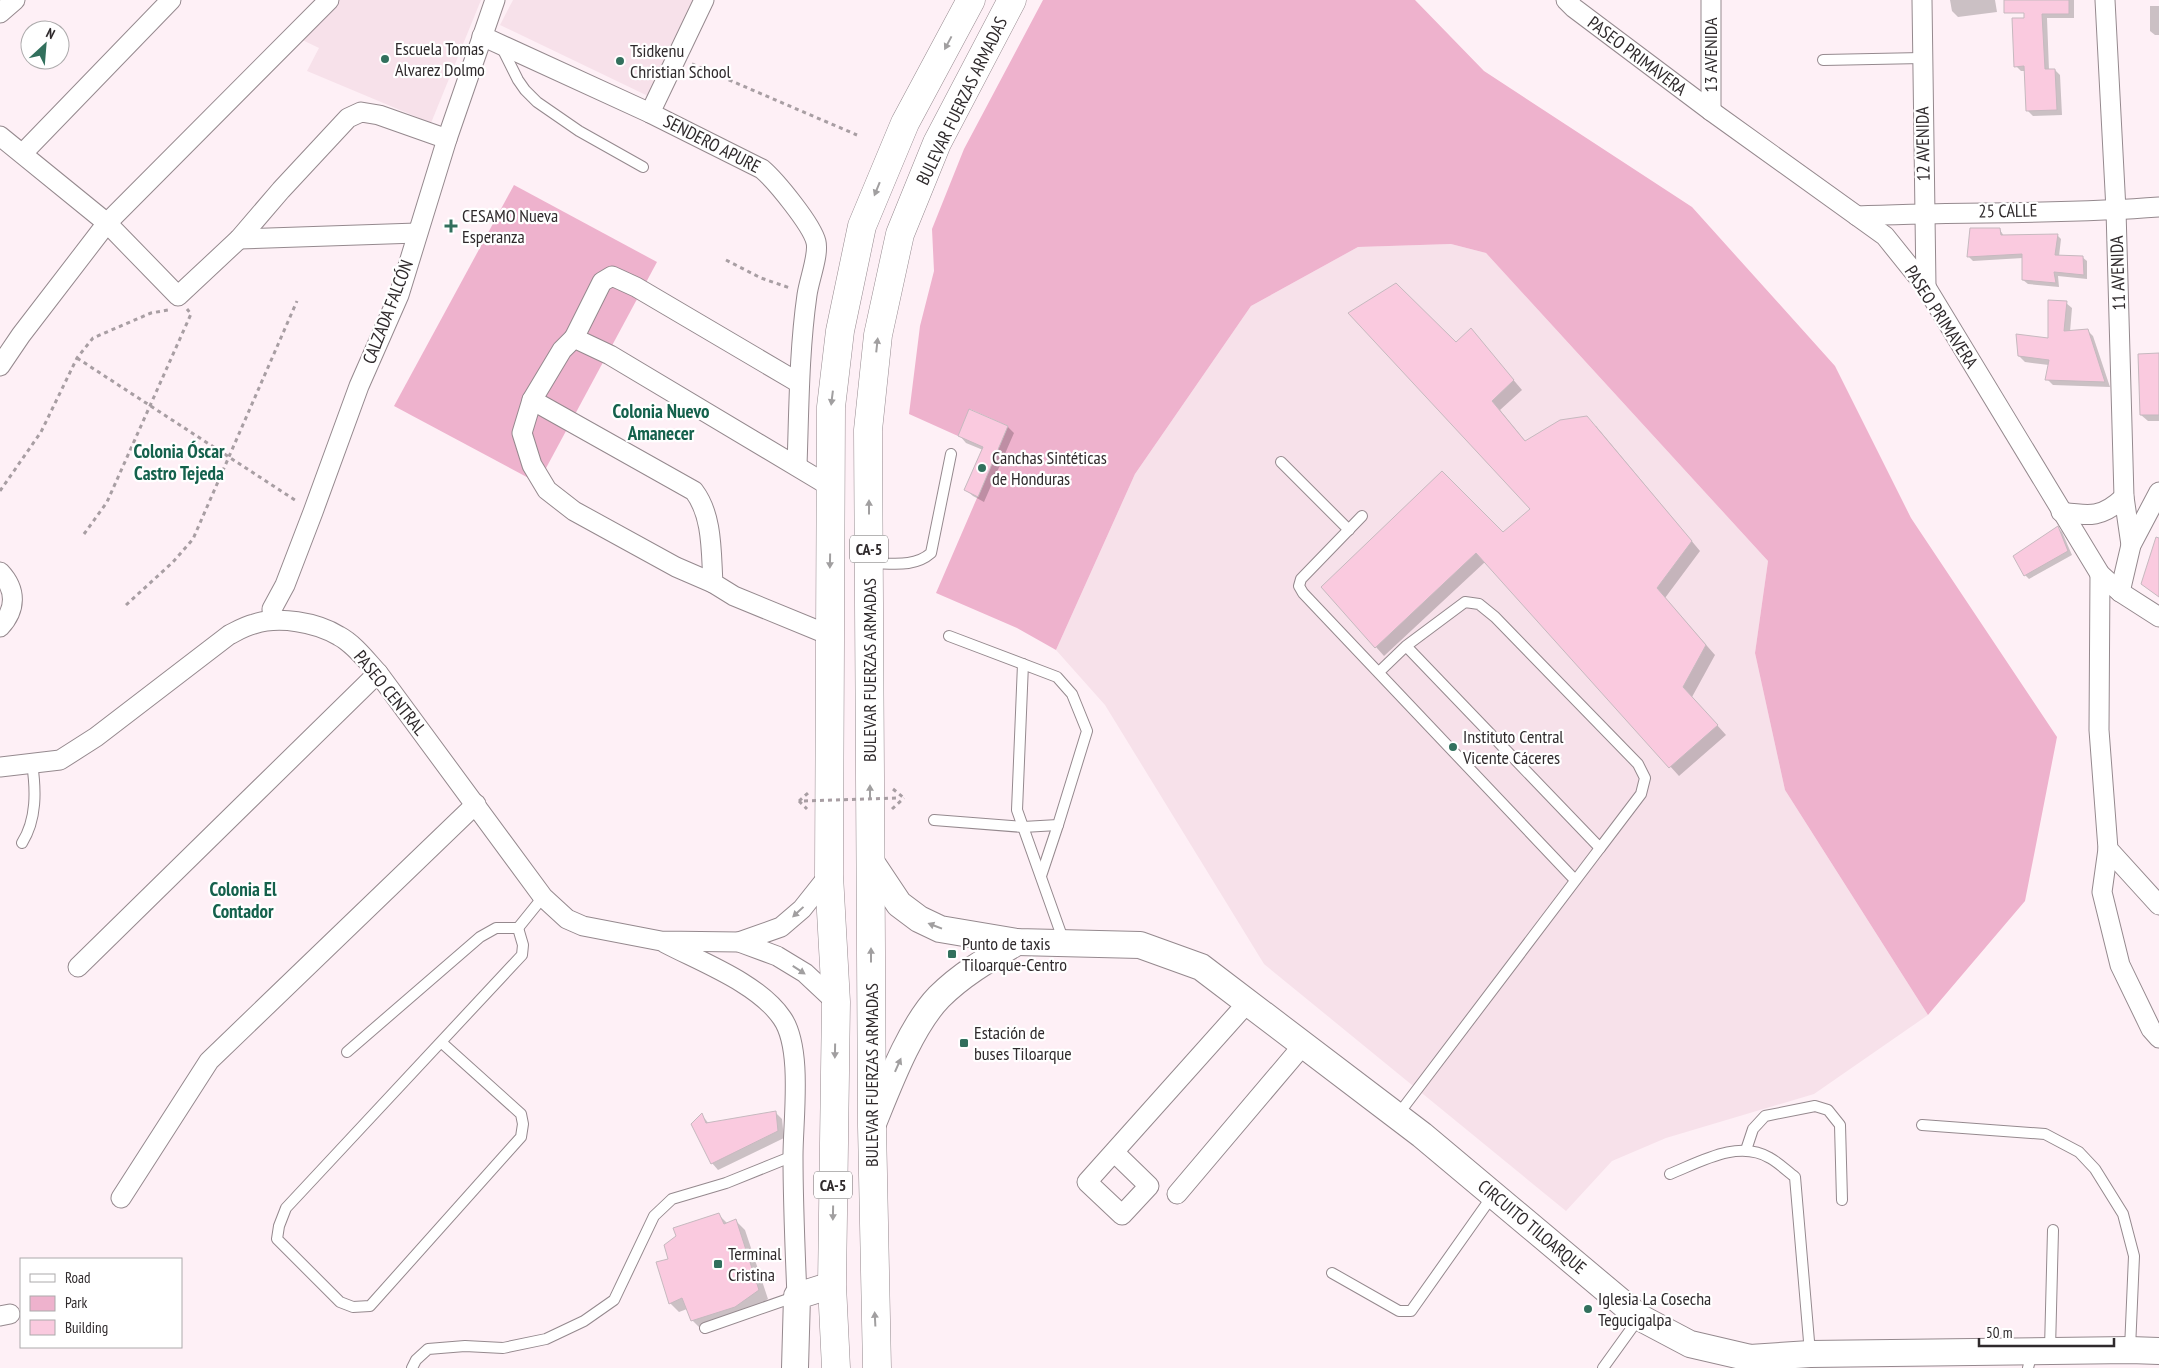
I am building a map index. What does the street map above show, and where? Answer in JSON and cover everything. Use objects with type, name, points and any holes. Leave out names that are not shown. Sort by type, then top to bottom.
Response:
[{"type":"highway","name":"BULEVAR FUERZAS ARMADAS","points":[[836,1368],[832,1285],[836,1002],[829,875],[831,407],[840,331],[862,226],[905,123],[971,0]]},
{"type":"highway","name":"BULEVAR FUERZAS ARMADAS","points":[[877,1368],[872,1126],[868,430],[878,335],[900,234],[937,144],[1012,0]]},
{"type":"street","points":[[0,13],[14,0]]},
{"type":"street","points":[[23,153],[171,0]]},
{"type":"street","points":[[0,366],[21,335],[107,223],[328,0]]},
{"type":"street","name":"CALZADA FALCÓN","points":[[272,620],[272,609],[284,585],[313,512],[359,386],[399,295],[416,234],[495,0]]},
{"type":"street","points":[[650,113],[704,0]]},
{"type":"street","name":"PASEO PRIMAVERA","points":[[1566,0],[1711,111],[1885,236],[1926,287],[2100,574],[2120,592],[2159,616]]},
{"type":"street","name":"13 AVENIDA","points":[[1711,0],[1711,111]]},
{"type":"street","name":"12 AVENIDA","points":[[1922,0],[1926,287]]},
{"type":"street","name":"11 AVENIDA","points":[[2105,0],[2116,210],[2124,497],[2132,545]]},
{"type":"street","name":"SENDERO APURE","points":[[482,36],[650,113],[762,169],[772,178],[813,233],[816,245],[807,295],[799,383],[797,466]]},
{"type":"street","points":[[0,136],[107,223],[182,302],[281,190],[348,118],[362,112],[379,115],[447,139]]},
{"type":"street","name":"25 CALLE","points":[[1857,216],[1924,212],[2116,210],[2159,207]]},
{"type":"street","points":[[239,239],[416,234]]},
{"type":"street","points":[[799,383],[636,287],[612,276],[602,282],[574,338],[562,350],[532,400],[522,433],[532,465],[547,490],[574,511],[676,567],[713,583],[734,596],[829,635]]},
{"type":"street","points":[[574,338],[610,355],[831,488]]},
{"type":"street","points":[[532,400],[694,491],[702,501],[709,530],[713,583]]},
{"type":"street","points":[[2120,592],[2132,545],[2159,492]]},
{"type":"street","points":[[2062,512],[2100,514],[2111,509],[2124,497]]},
{"type":"street","points":[[0,572],[8,586],[13,605],[6,620],[0,627]]},
{"type":"street","points":[[2100,574],[2099,730],[2108,849],[2102,892],[2120,965],[2151,1029],[2159,1038]]},
{"type":"street","name":"PASEO CENTRAL","points":[[0,767],[60,760],[96,737],[229,635],[253,624],[272,620],[302,622],[339,636],[362,655],[378,673],[476,804],[543,897],[567,919],[583,926],[661,941],[739,942],[777,956],[805,973],[836,1002]]},
{"type":"street","points":[[78,967],[378,673]]},
{"type":"street","points":[[122,1198],[209,1061],[476,804]]},
{"type":"street","points":[[2108,849],[2159,905]]},
{"type":"street","name":"CIRCUITO TILOARQUE","points":[[870,862],[899,904],[919,920],[940,929],[1018,942],[1140,945],[1202,967],[1397,1116],[1640,1317],[1690,1344],[1750,1358],[1808,1361],[1933,1360],[2130,1350],[2159,1352]]},
{"type":"street","name":"PASEO CENTRAL","points":[[739,942],[781,927],[802,909],[829,875]]},
{"type":"street","points":[[661,941],[747,986],[768,1001],[783,1018],[790,1037],[795,1062],[796,1368]]},
{"type":"street","points":[[872,1126],[901,1058],[917,1028],[938,998],[974,968],[1018,942]]},
{"type":"street","points":[[1114,1152],[1248,1002]]},
{"type":"street","points":[[1177,1194],[1304,1044]]},
{"type":"street","points":[[796,1296],[832,1285]]},
{"type":"lane","points":[[501,45],[524,90],[537,102],[579,131],[642,167]]},
{"type":"lane","points":[[1823,60],[1922,58]]},
{"type":"lane","points":[[869,563],[914,564],[924,560],[931,553],[951,454]]},
{"type":"lane","points":[[1281,462],[1349,530]]},
{"type":"lane","points":[[1362,516],[1301,579],[1299,586],[1303,593],[1575,880]]},
{"type":"lane","points":[[1379,672],[1406,646],[1465,602],[1479,604],[1495,617],[1638,764],[1645,778],[1641,794],[1397,1116]]},
{"type":"lane","points":[[949,636],[1057,677],[1072,694],[1087,731],[1041,876]]},
{"type":"lane","points":[[1406,646],[1600,848]]},
{"type":"lane","points":[[1023,664],[1017,810],[1065,943]]},
{"type":"lane","points":[[22,843],[28,833],[34,807],[35,782],[32,763]]},
{"type":"lane","points":[[934,820],[1023,827],[1058,825]]},
{"type":"lane","points":[[518,928],[543,897]]},
{"type":"lane","points":[[347,1052],[480,937],[496,928],[518,928]]},
{"type":"lane","points":[[441,1042],[521,1114],[523,1124],[521,1137],[370,1306],[353,1307],[340,1302],[277,1239],[278,1226],[286,1208],[522,955],[523,946],[518,928]]},
{"type":"lane","points":[[1746,1150],[1754,1129],[1765,1116],[1815,1106],[1828,1110],[1840,1125],[1842,1200]]},
{"type":"lane","points":[[1922,1125],[2045,1134],[2085,1157],[2095,1169],[2123,1214],[2134,1256],[2130,1350]]},
{"type":"lane","points":[[1670,1174],[1725,1152],[1746,1150],[1770,1157],[1795,1177],[1808,1361]]},
{"type":"lane","points":[[412,1368],[416,1360],[428,1349],[465,1346],[503,1348],[546,1340],[584,1321],[614,1300],[654,1216],[672,1199],[726,1183],[794,1156]]},
{"type":"lane","points":[[1332,1273],[1398,1311],[1411,1311],[1494,1195]]},
{"type":"lane","points":[[2037,1356],[2053,1230]]},
{"type":"lane","points":[[706,1328],[796,1296]]},
{"type":"lane","points":[[1603,1368],[1640,1317]]},
{"type":"path","points":[[677,58],[857,134]]},
{"type":"path","points":[[726,260],[760,278],[807,295]]},
{"type":"path","points":[[126,605],[173,562],[193,539],[297,301]]},
{"type":"path","points":[[0,491],[41,432],[77,358],[93,338],[111,329],[182,302],[190,314],[107,502],[84,534]]},
{"type":"path","points":[[77,358],[313,512]]},
{"type":"path","points":[[799,801],[904,798]]},
{"type":"shaded area","name":"Escuela Tomas Alvarez Dolmo","points":[[333,0],[481,0],[431,123],[307,71],[319,48],[294,36]]},
{"type":"shaded area","name":"Tsidkenu Christian School","points":[[513,0],[697,0],[648,96],[500,25]]},
{"type":"shaded area","name":"Instituto Central Vicente Cáceres","points":[[1451,244],[1486,253],[1768,561],[1755,653],[1785,790],[1928,1015],[1814,1094],[1666,1138],[1612,1161],[1566,1211],[1264,964],[1105,705],[1056,650],[1135,474],[1251,306],[1358,247]]},
{"type":"green space","points":[[1043,0],[1415,0],[1484,71],[1692,207],[1835,366],[1911,518],[2057,737],[2025,901],[1928,1015],[1785,790],[1755,653],[1768,561],[1486,253],[1451,244],[1358,247],[1251,306],[1135,474],[1056,650],[1017,628],[936,593],[1008,426],[970,409],[958,436],[909,414],[920,326],[934,271],[932,229],[964,149]]},
{"type":"green space","points":[[514,185],[657,262],[538,483],[394,406]]},
{"type":"building","points":[[2004,0],[2069,0],[2069,14],[2042,14],[2045,69],[2055,69],[2057,110],[2026,111],[2024,66],[2014,67],[2012,18],[2024,18],[2024,13],[2004,13]]},
{"type":"building","points":[[1970,228],[2000,228],[2001,235],[2058,234],[2055,255],[2083,256],[2084,275],[2054,272],[2056,283],[2022,280],[2022,254],[1967,257]]},
{"type":"building","points":[[1396,283],[1456,342],[1471,328],[1514,380],[1492,401],[1525,441],[1560,420],[1587,416],[1692,541],[1657,588],[1706,645],[1683,687],[1718,725],[1669,768],[1476,553],[1375,648],[1321,587],[1442,471],[1503,532],[1530,509],[1348,313]]},
{"type":"building","points":[[2048,300],[2067,301],[2064,331],[2088,329],[2105,382],[2045,380],[2049,360],[2018,356],[2016,334],[2048,338]]},
{"type":"building","points":[[2159,353],[2159,415],[2140,415],[2138,354]]},
{"type":"building","name":"Canchas Sintéticas de Honduras","points":[[969,409],[1008,426],[978,497],[964,490],[983,447],[958,436]]},
{"type":"building","points":[[2058,526],[2068,551],[2024,576],[2013,556]]},
{"type":"building","points":[[2156,537],[2159,538],[2159,597],[2141,584]]},
{"type":"building","points":[[776,1111],[778,1131],[711,1164],[691,1124],[702,1113],[706,1123]]},
{"type":"building","points":[[719,1213],[724,1224],[736,1219],[759,1290],[735,1307],[691,1321],[682,1298],[669,1304],[656,1262],[668,1259],[664,1245],[676,1236],[673,1228]]},
{"type":"place","name":"Escuela Tomas Alvarez Dolmo","points":[[385,59]]},
{"type":"place","name":"Tsidkenu Christian School","points":[[620,61]]},
{"type":"place","name":"CESAMO Nueva Esperanza","points":[[451,226]]},
{"type":"place","name":"Canchas Sintéticas de Honduras","points":[[982,468]]},
{"type":"place","name":"Instituto Central Vicente Cáceres","points":[[1453,747]]},
{"type":"place","name":"Punto de taxis Tiloarque-Centro","points":[[952,954]]},
{"type":"place","name":"Estación de buses Tiloarque","points":[[964,1043]]},
{"type":"place","name":"Terminal Cristina","points":[[718,1264]]},
{"type":"place","name":"Iglesia La Cosecha Tegucigalpa","points":[[1588,1309]]},
{"type":"district","name":"Colonia Nuevo Amanecer","points":[[661,422]]},
{"type":"district","name":"Colonia Óscar Castro Tejeda","points":[[179,462]]},
{"type":"district","name":"Colonia El Contador","points":[[243,900]]}]
